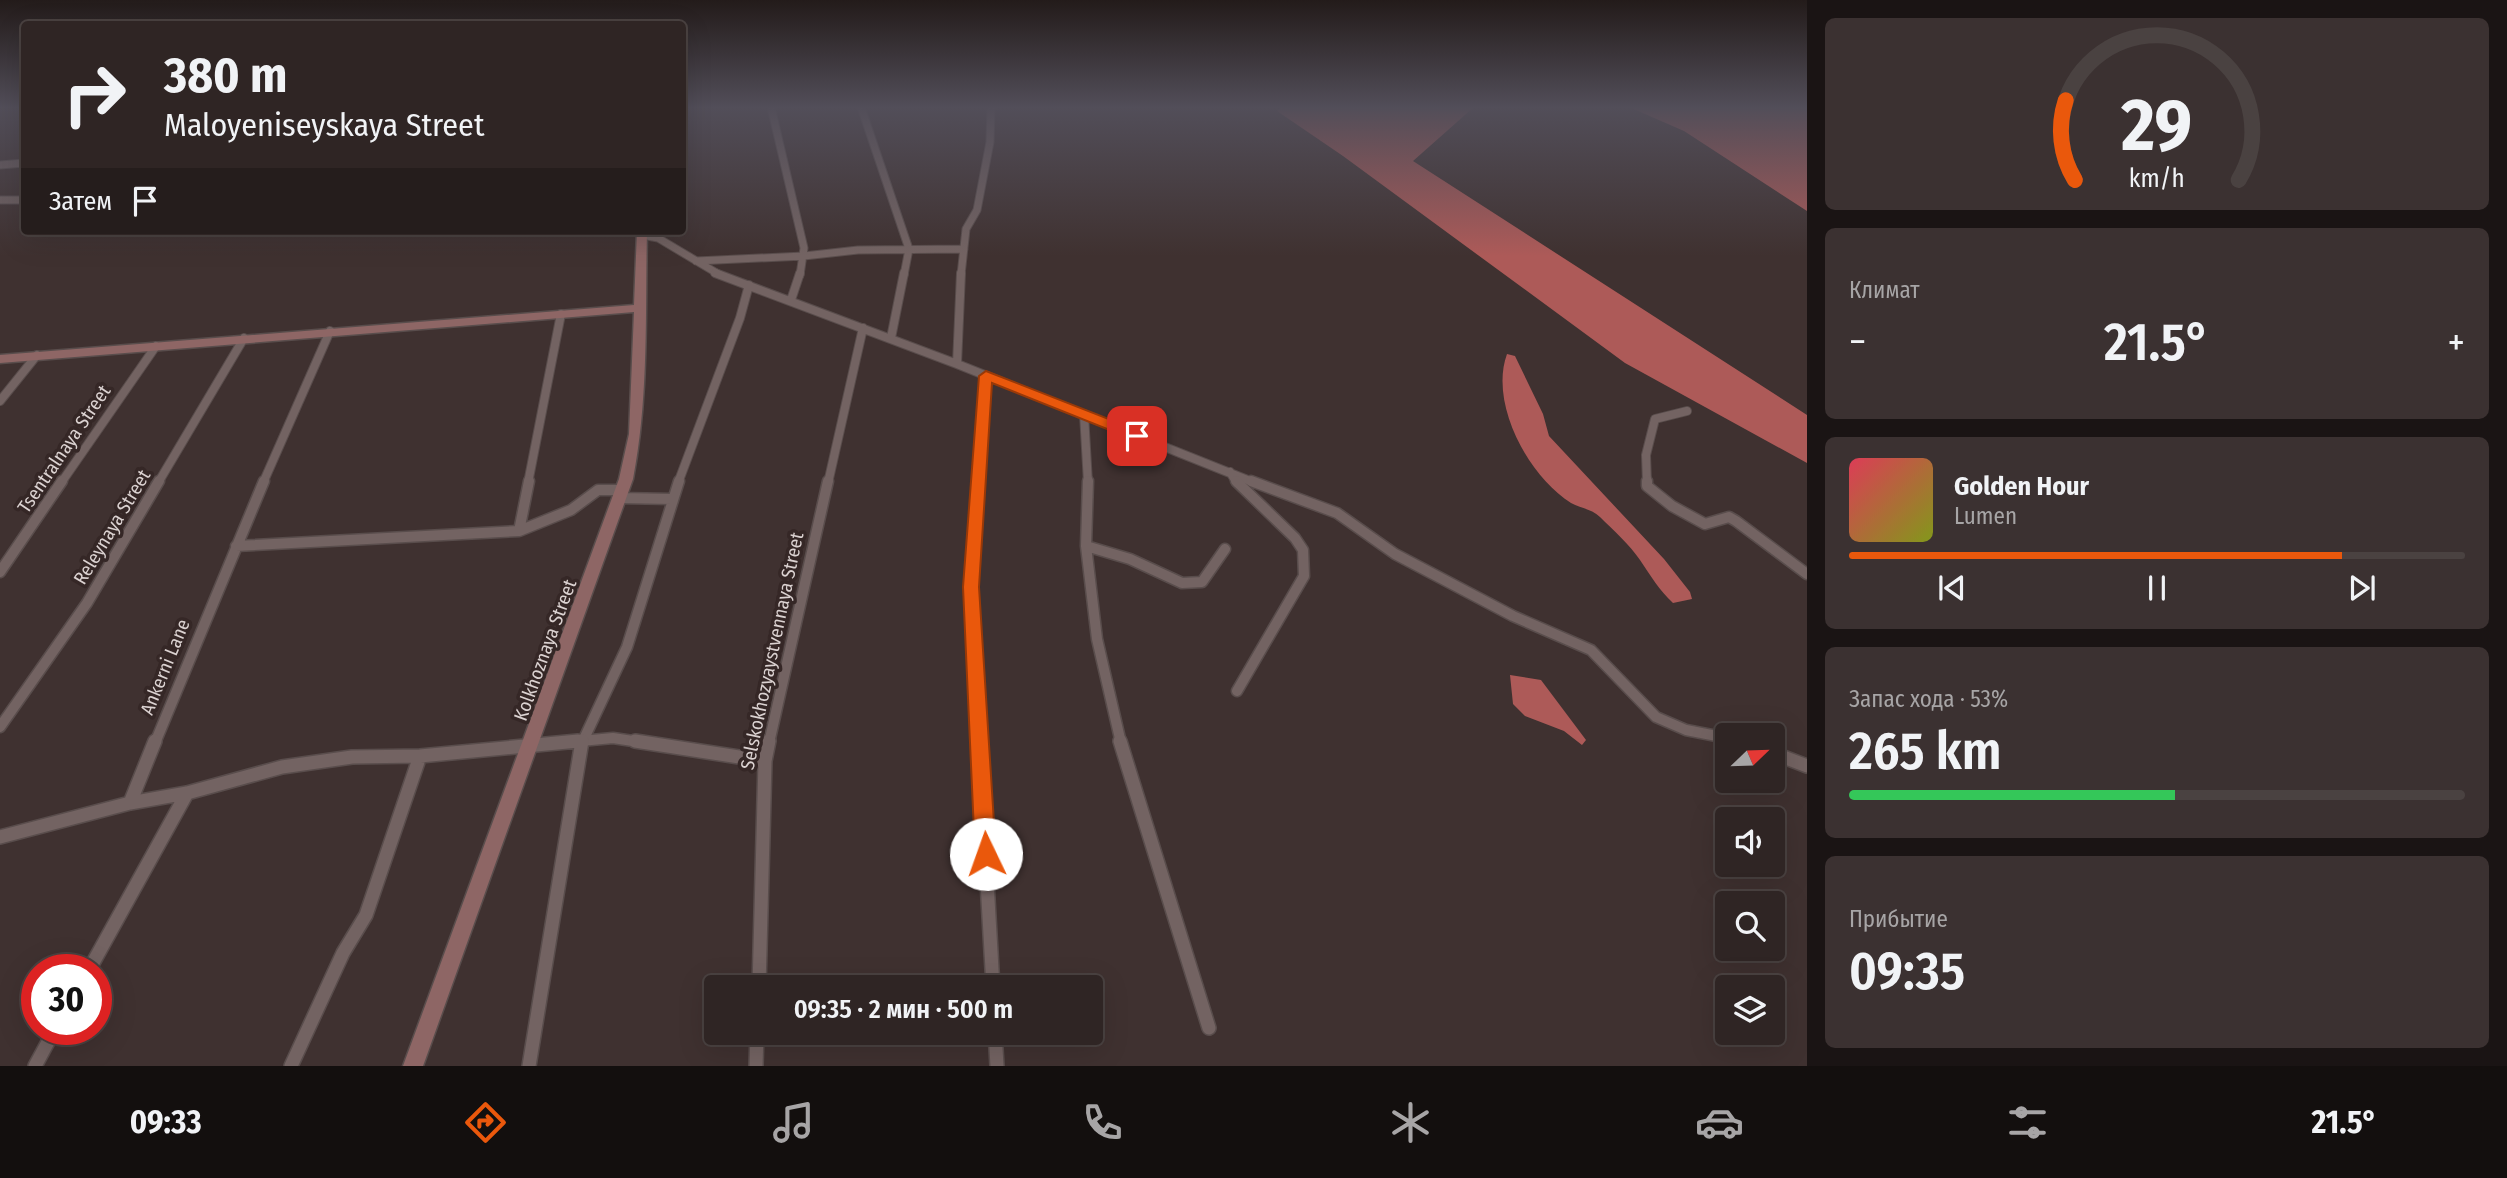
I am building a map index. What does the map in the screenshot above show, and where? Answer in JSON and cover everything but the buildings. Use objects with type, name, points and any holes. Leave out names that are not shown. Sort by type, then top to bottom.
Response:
[{"type":"main road","name":"Kolkhoznaya Street","points":[[413,1066],[621,494],[635,434],[642,235]]},
{"type":"main road","points":[[0,359],[640,308]]},
{"type":"street","points":[[782,157],[804,256],[791,300]]},
{"type":"street","points":[[878,157],[909,249],[891,338]]},
{"type":"street","points":[[957,365],[959,290],[966,229],[977,210],[987,157]]},
{"type":"street","points":[[0,165],[21,163]]},
{"type":"street","points":[[0,200],[21,200]]},
{"type":"street","points":[[648,235],[715,272],[891,338],[1295,499],[1337,513],[1395,554],[1513,616],[1591,650],[1656,717],[1668,724],[1715,735]]},
{"type":"street","points":[[695,261],[804,256],[858,250],[964,249]]},
{"type":"street","points":[[529,1066],[582,740],[627,647],[673,499],[740,318],[749,285]]},
{"type":"street","points":[[519,531],[561,314]]},
{"type":"street","name":"Selskokhozyaystvennaya Street","points":[[758,975],[765,761],[863,328]]},
{"type":"street","name":"Ankerni Lane","points":[[130,803],[236,546],[330,331]]},
{"type":"street","name":"Releynaya Street","points":[[0,727],[87,603],[244,338]]},
{"type":"street","name":"Tsentralnaya Street","points":[[0,572],[156,346]]},
{"type":"street","points":[[0,401],[37,355]]},
{"type":"street","points":[[986,376],[971,587],[992,975]]},
{"type":"street","points":[[1687,411],[1655,419],[1646,455],[1647,485],[1672,506],[1705,524],[1729,517],[1737,521],[1807,573]]},
{"type":"street","points":[[1084,414],[1088,497],[1086,546],[1097,639],[1121,744],[1209,1028]]},
{"type":"street","points":[[1230,471],[1240,487],[1295,538],[1303,550],[1305,563],[1304,576],[1237,691]]},
{"type":"street","points":[[236,546],[519,531],[554,520],[573,510],[598,490],[673,499]]},
{"type":"street","points":[[1086,546],[1130,559],[1189,584],[1202,582],[1225,549]]},
{"type":"street","points":[[0,837],[130,803],[187,793],[282,767],[352,757],[531,747],[613,738],[765,761]]},
{"type":"street","points":[[291,1066],[343,953],[366,915],[421,755]]},
{"type":"street","points":[[1785,758],[1807,766]]},
{"type":"street","points":[[98,954],[187,793]]},
{"type":"street","points":[[35,1066],[46,1045]]},
{"type":"street","points":[[756,1066],[757,1045]]},
{"type":"street","points":[[996,1045],[997,1066]]},
{"type":"shaded area","points":[[1344,157],[1418,157],[1413,161],[1807,415],[1807,463],[1625,363]]},
{"type":"shaded area","points":[[1724,157],[1807,157],[1807,211]]},
{"type":"shaded area","points":[[1507,354],[1515,356],[1543,414],[1549,436],[1664,559],[1690,592],[1692,599],[1673,603],[1631,549],[1600,517],[1571,503],[1540,475],[1516,437],[1508,416],[1503,394]]},
{"type":"shaded area","points":[[1510,675],[1541,680],[1586,740],[1582,745],[1564,731],[1525,716],[1513,704]]},
{"type":"route","points":[[986,854],[971,587],[986,376],[1137,436]]}]
